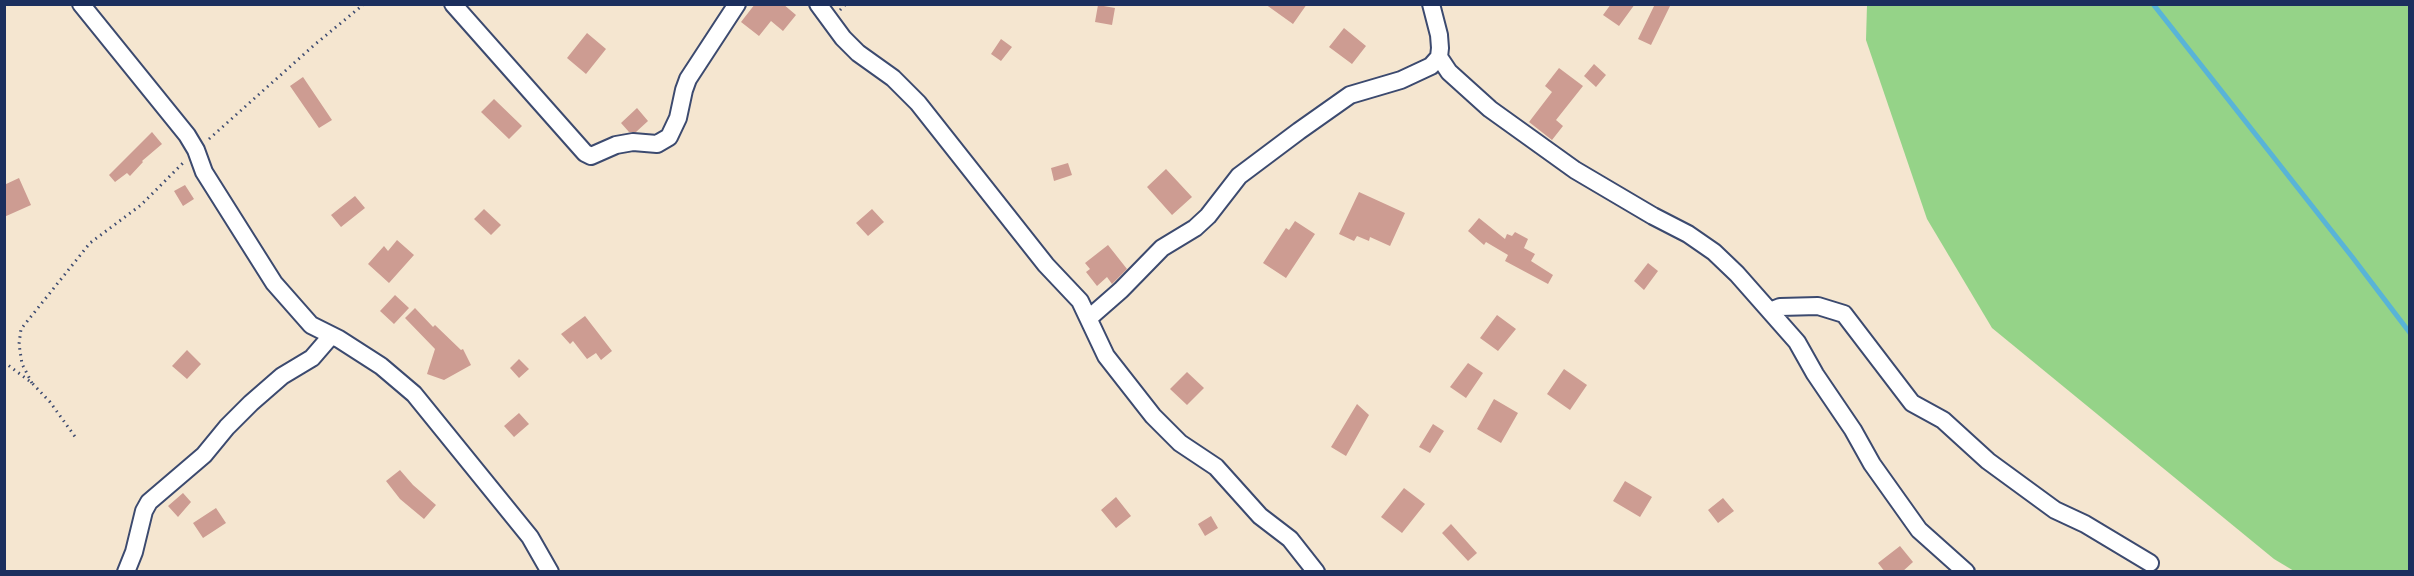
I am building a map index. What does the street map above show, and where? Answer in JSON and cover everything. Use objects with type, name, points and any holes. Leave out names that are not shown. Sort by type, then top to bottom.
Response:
[{"type":"street","points":[[81,4],[187,135],[196,150],[204,172],[274,283],[311,325],[381,366],[414,394],[530,537],[550,572]]},
{"type":"street","points":[[453,4],[585,153],[591,156],[599,155],[616,145],[633,142],[657,144],[669,137],[678,118],[688,79],[737,4]]},
{"type":"street","points":[[818,4],[843,38],[858,53],[893,78],[918,103],[1046,265],[1080,301],[1106,356],[1153,416],[1180,443],[1216,466],[1260,516],[1290,539],[1316,572]]},
{"type":"street","points":[[1431,4],[1439,35],[1439,57],[1449,72],[1490,109],[1575,170],[1688,234],[1714,252],[1770,311],[1797,342],[1872,464],[1919,530],[1966,572]]},
{"type":"street","points":[[1089,318],[1121,290],[1162,248],[1195,228],[1208,216],[1239,176],[1263,158],[1350,95],[1420,72],[1431,66],[1439,57]]},
{"type":"street","points":[[1770,311],[1779,307],[1818,306],[1844,314],[1912,403],[1943,420],[1988,461],[2055,510],[2085,524],[2150,563]]},
{"type":"street","points":[[126,572],[134,552],[144,511],[149,502],[204,455],[251,403],[282,376],[312,358],[331,336]]},
{"type":"path","points":[[32,383],[22,364],[19,344],[21,329],[90,243],[141,205],[196,150],[364,4]]},
{"type":"path","points":[[4,362],[32,383],[51,402],[76,438]]},
{"type":"green space","points":[[1867,5],[2409,5],[2409,571],[2294,571],[2274,559],[1992,328],[1927,219],[1866,40]]},
{"type":"building","points":[[755,4],[783,4],[796,15],[783,31],[771,21],[759,36],[741,22]]},
{"type":"building","points":[[1265,4],[1307,4],[1293,24]]},
{"type":"building","points":[[1611,4],[1635,4],[1619,26],[1603,15]]},
{"type":"building","points":[[1655,4],[1671,4],[1651,45],[1638,39]]},
{"type":"building","points":[[1098,5],[1115,8],[1112,25],[1095,22]]},
{"type":"building","points":[[1344,28],[1366,46],[1352,64],[1329,47]]},
{"type":"building","points":[[587,33],[606,49],[586,74],[567,58]]},
{"type":"building","points":[[1001,39],[1012,47],[1001,61],[991,54]]},
{"type":"building","points":[[1594,64],[1606,75],[1596,87],[1584,76]]},
{"type":"building","points":[[1559,68],[1583,86],[1556,120],[1563,126],[1552,140],[1529,122],[1552,92],[1545,86]]},
{"type":"building","points":[[303,77],[332,120],[319,128],[290,86]]},
{"type":"building","points":[[494,99],[522,126],[509,139],[481,112]]},
{"type":"building","points":[[637,108],[648,121],[636,132],[629,132],[621,123]]},
{"type":"building","points":[[152,132],[162,144],[142,161],[130,176],[127,173],[115,182],[109,175]]},
{"type":"building","points":[[1068,163],[1072,175],[1054,181],[1051,168]]},
{"type":"building","points":[[1166,169],[1192,197],[1172,215],[1147,187]]},
{"type":"building","points":[[19,178],[31,205],[4,217],[4,185]]},
{"type":"building","points":[[185,185],[194,199],[183,206],[174,191]]},
{"type":"building","points":[[1359,192],[1405,213],[1390,246],[1370,237],[1369,241],[1357,236],[1354,241],[1339,234]]},
{"type":"building","points":[[355,196],[365,208],[341,227],[331,215]]},
{"type":"building","points":[[484,209],[501,225],[491,235],[474,219]]},
{"type":"building","points":[[872,209],[884,222],[868,236],[856,223]]},
{"type":"building","points":[[1479,218],[1505,239],[1507,234],[1512,236],[1515,232],[1528,239],[1524,248],[1535,254],[1531,261],[1553,275],[1548,284],[1505,261],[1508,255],[1486,242],[1484,245],[1468,231]]},
{"type":"building","points":[[1295,221],[1315,234],[1286,278],[1263,263],[1286,228],[1289,230]]},
{"type":"building","points":[[397,240],[414,255],[389,283],[368,264],[384,246],[388,251]]},
{"type":"building","points":[[1108,245],[1127,269],[1112,284],[1107,277],[1097,286],[1086,272],[1090,269],[1085,263]]},
{"type":"building","points":[[1648,263],[1658,271],[1644,290],[1634,281]]},
{"type":"building","points":[[395,295],[409,308],[394,324],[380,311]]},
{"type":"building","points":[[415,308],[433,327],[435,325],[461,350],[463,349],[471,365],[444,380],[427,374],[435,349],[405,318]]},
{"type":"building","points":[[1497,315],[1516,329],[1498,351],[1480,338]]},
{"type":"building","points":[[585,316],[612,351],[601,360],[596,353],[587,359],[573,341],[570,344],[561,334]]},
{"type":"building","points":[[187,350],[201,364],[187,379],[172,366]]},
{"type":"building","points":[[519,359],[529,369],[519,378],[510,368]]},
{"type":"building","points":[[1468,363],[1483,373],[1466,398],[1450,387]]},
{"type":"building","points":[[1564,369],[1587,385],[1570,410],[1547,394]]},
{"type":"building","points":[[1187,372],[1204,388],[1187,405],[1170,389]]},
{"type":"building","points":[[1494,399],[1518,413],[1501,443],[1477,429]]},
{"type":"building","points":[[1357,404],[1369,415],[1346,456],[1331,447]]},
{"type":"building","points":[[519,413],[529,424],[514,437],[504,426]]},
{"type":"building","points":[[1433,424],[1444,431],[1430,453],[1419,447]]},
{"type":"building","points":[[400,470],[436,505],[424,519],[400,499],[386,481]]},
{"type":"building","points":[[1625,481],[1652,497],[1640,517],[1613,501]]},
{"type":"building","points":[[1404,488],[1425,504],[1402,533],[1381,517]]},
{"type":"building","points":[[183,493],[191,502],[178,517],[168,506]]},
{"type":"building","points":[[1116,497],[1131,516],[1116,528],[1101,510]]},
{"type":"building","points":[[1723,498],[1734,511],[1718,523],[1708,510]]},
{"type":"building","points":[[216,508],[226,523],[203,538],[193,523]]},
{"type":"building","points":[[1211,516],[1218,528],[1205,536],[1198,524]]},
{"type":"building","points":[[1451,524],[1477,553],[1468,561],[1442,533]]},
{"type":"building","points":[[1900,546],[1913,562],[1902,572],[1885,572],[1878,563]]},
{"type":"waterway","points":[[2153,4],[2410,333]]}]
